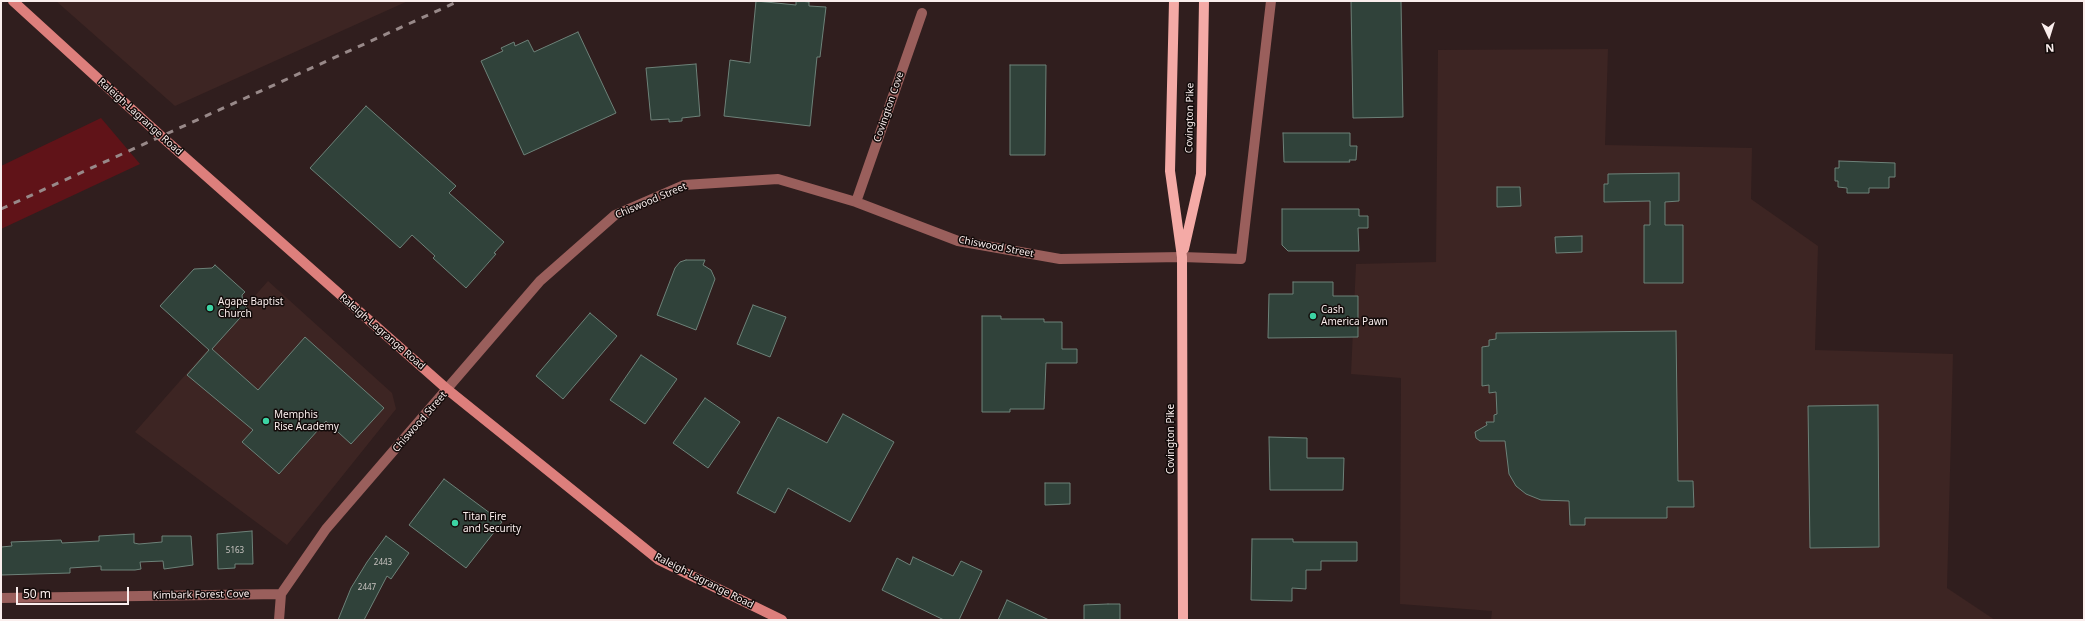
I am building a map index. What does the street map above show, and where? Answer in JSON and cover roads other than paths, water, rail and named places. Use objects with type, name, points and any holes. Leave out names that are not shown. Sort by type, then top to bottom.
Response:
[{"type":"main road","name":"Raleigh-Lagrange Road","points":[[13,1],[162,137],[448,390],[659,560],[782,620]]},
{"type":"main road","name":"Covington Pike","points":[[1174,1],[1170,171],[1182,257],[1183,620]]},
{"type":"main road","name":"Covington Pike","points":[[1182,257],[1201,174],[1204,1]]},
{"type":"street","name":"Chiswood Street","points":[[281,594],[326,529],[448,390],[540,280],[615,215],[684,185],[778,179],[856,202],[958,241],[1060,260],[1182,257],[1241,259],[1272,1]]},
{"type":"street","name":"Covington Cove","points":[[856,202],[922,13]]},
{"type":"street","name":"Kimbark Forest Cove","points":[[1,598],[281,594]]},
{"type":"street","points":[[279,620],[281,594]]},
{"type":"railway","points":[[1,209],[459,1]]},
{"type":"place","name":"Agape Baptist Church","points":[[210,308]]},
{"type":"place","name":"Cash America Pawn","points":[[1313,316]]},
{"type":"place","name":"Memphis Rise Academy","points":[[266,421]]},
{"type":"place","name":"Titan Fire and Security","points":[[455,523]]}]
